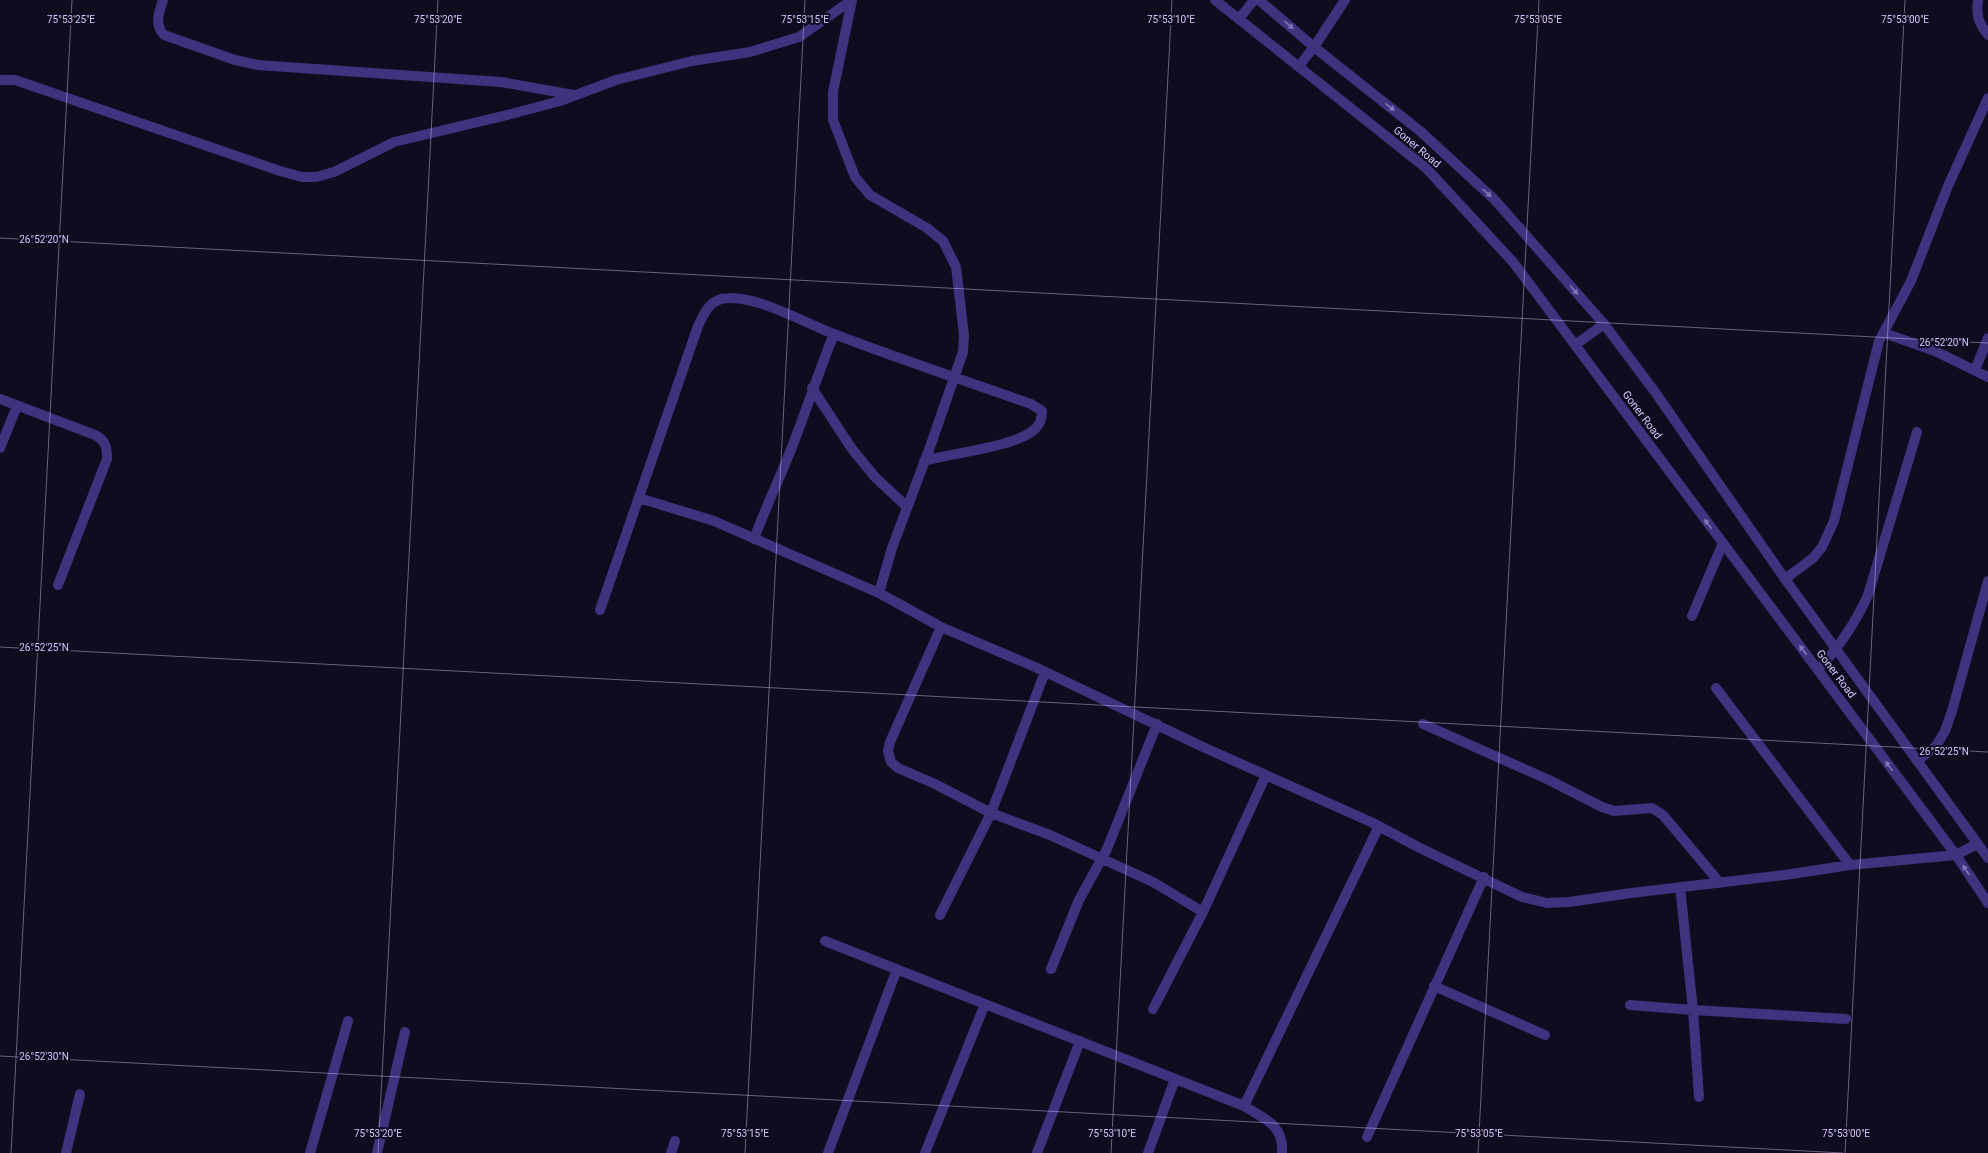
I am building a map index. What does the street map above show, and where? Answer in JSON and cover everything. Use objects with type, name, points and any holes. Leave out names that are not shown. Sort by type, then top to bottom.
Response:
[{"type":"street","points":[[163,0],[158,15],[158,24],[164,35],[235,60],[258,65],[501,82],[576,95]]},
{"type":"street","points":[[0,80],[14,80],[302,177],[316,177],[334,172],[394,142],[510,114],[576,95],[623,78],[692,61],[750,52],[800,37],[852,0]]},
{"type":"street","points":[[852,0],[833,92],[833,120],[855,177],[870,195],[927,228],[943,241],[956,267],[964,335],[963,352],[892,548],[879,593]]},
{"type":"street","name":"Goner Road","points":[[1214,0],[1426,168],[1513,262],[1956,855],[1984,889],[1988,903]]},
{"type":"street","points":[[1239,19],[1254,0]]},
{"type":"street","name":"Goner Road","points":[[1259,0],[1314,47],[1420,131],[1494,199],[1604,324],[1656,392],[1785,579],[1988,858]]},
{"type":"street","points":[[1299,66],[1314,47],[1345,0]]},
{"type":"street","points":[[1978,0],[1976,15],[1979,23],[1988,35]]},
{"type":"street","points":[[1785,579],[1813,558],[1822,547],[1834,521],[1879,341],[1911,281],[1948,186],[1988,98]]},
{"type":"street","points":[[600,610],[620,547],[639,498],[698,326],[707,308],[718,299],[730,298],[755,301],[834,334],[1031,404],[1042,411],[1042,420],[1036,429],[1018,439],[924,462]]},
{"type":"street","points":[[1575,345],[1604,324]]},
{"type":"street","points":[[1884,333],[1935,351],[1988,377]]},
{"type":"street","points":[[754,539],[798,432],[812,388],[834,334]]},
{"type":"street","points":[[1975,370],[1988,338]]},
{"type":"street","points":[[812,388],[852,448],[875,476],[907,507]]},
{"type":"street","points":[[0,399],[95,435],[103,439],[107,446],[107,459],[58,584]]},
{"type":"street","points":[[0,448],[17,406]]},
{"type":"street","points":[[1818,670],[1836,650],[1858,619],[1868,595],[1917,432]]},
{"type":"street","points":[[639,498],[714,521],[879,593],[941,627],[1045,672],[1266,775],[1380,826],[1420,848],[1522,896],[1547,902],[1568,902],[1720,883],[1850,864],[1956,855],[1978,844]]},
{"type":"street","points":[[1692,616],[1723,543]]},
{"type":"street","points":[[1917,761],[1936,746],[1945,731],[1952,711],[1988,580]]},
{"type":"street","points":[[941,627],[890,742],[888,751],[891,762],[898,768],[935,784],[991,813],[1050,835],[1153,882],[1203,912]]},
{"type":"street","points":[[940,916],[991,813],[1045,672]]},
{"type":"street","points":[[1716,688],[1850,864]]},
{"type":"street","points":[[1051,969],[1079,900],[1102,859],[1157,724]]},
{"type":"street","points":[[1423,724],[1548,780],[1602,807],[1614,811],[1652,808],[1663,815],[1720,883]]},
{"type":"street","points":[[1153,1009],[1203,912],[1266,775]]},
{"type":"street","points":[[1244,1106],[1312,963],[1334,923],[1380,826]]},
{"type":"street","points":[[1367,1137],[1484,877]]},
{"type":"street","points":[[1680,887],[1693,1010],[1699,1097]]},
{"type":"street","points":[[825,941],[1244,1106],[1274,1124],[1282,1139],[1282,1153]]},
{"type":"street","points":[[828,1153],[897,969]]},
{"type":"street","points":[[1434,986],[1545,1035]]},
{"type":"street","points":[[924,1153],[985,1004]]},
{"type":"street","points":[[1630,1005],[1846,1019]]},
{"type":"street","points":[[310,1153],[348,1021]]},
{"type":"street","points":[[377,1153],[405,1032]]},
{"type":"street","points":[[1037,1153],[1080,1042]]},
{"type":"street","points":[[1148,1153],[1175,1079]]},
{"type":"street","points":[[66,1153],[80,1094]]},
{"type":"street","points":[[670,1153],[675,1141]]}]
